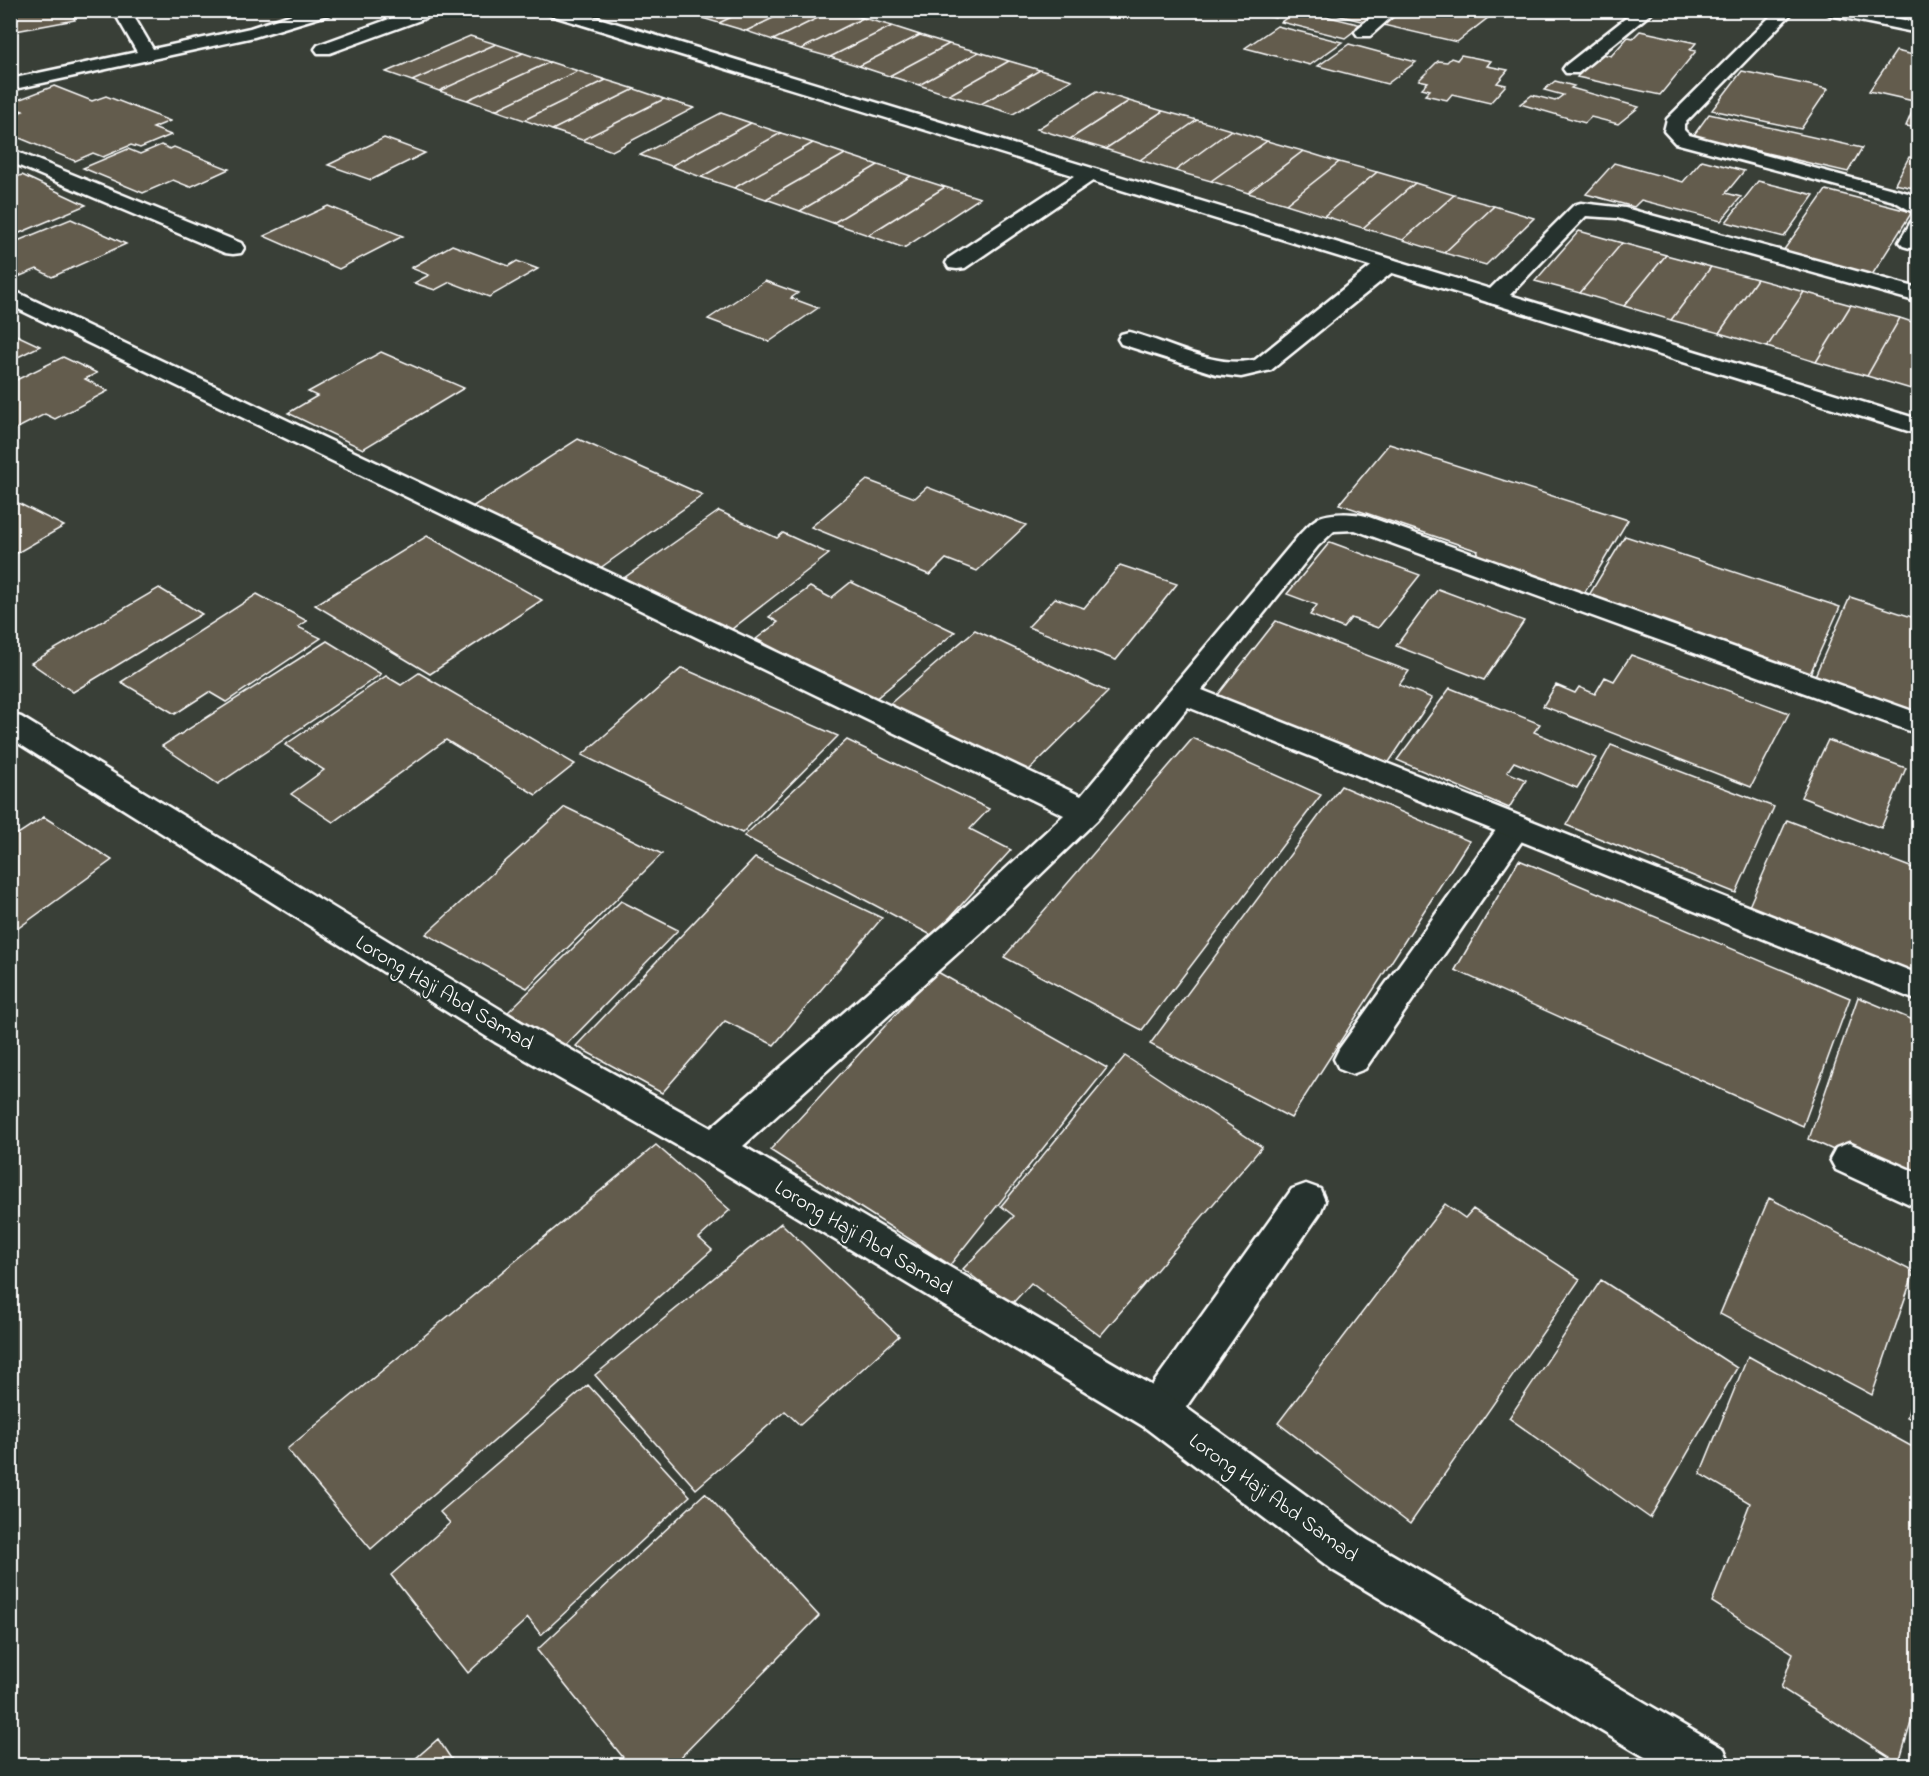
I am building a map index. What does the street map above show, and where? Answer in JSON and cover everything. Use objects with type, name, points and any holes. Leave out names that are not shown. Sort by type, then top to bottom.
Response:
[{"type":"street","points":[[121,10],[148,56]]},
{"type":"street","points":[[10,85],[254,33],[324,10]]},
{"type":"street","points":[[324,50],[430,10]]},
{"type":"street","points":[[553,10],[1918,427]]},
{"type":"street","points":[[1364,32],[1391,10]]},
{"type":"street","points":[[1572,69],[1647,10]]},
{"type":"street","points":[[1786,10],[1674,123],[1674,131],[1682,139],[1901,197],[1918,207]]},
{"type":"street","points":[[1830,10],[1871,15],[1918,28]]},
{"type":"street","points":[[10,155],[233,248]]},
{"type":"street","points":[[957,263],[1090,174]]},
{"type":"street","points":[[1495,297],[1581,209],[1618,212],[1918,295]]},
{"type":"street","points":[[1129,339],[1216,367],[1241,370],[1263,365],[1387,264]]},
{"type":"street","points":[[10,297],[1086,812]]},
{"type":"street","points":[[714,1148],[968,924],[1086,812],[1309,540],[1327,524],[1357,522],[1918,724]]},
{"type":"street","points":[[1183,694],[1918,988]]},
{"type":"street","name":"Lorong Haji Abd Samad","points":[[10,724],[508,1032],[714,1148],[1158,1412],[1350,1555],[1707,1766]]},
{"type":"street","points":[[1352,1059],[1515,827]]},
{"type":"street","points":[[1849,1159],[1918,1191]]},
{"type":"street","points":[[1158,1412],[1306,1201]]},
{"type":"building","points":[[10,10],[70,10],[75,20],[10,32]]},
{"type":"building","points":[[702,10],[746,10],[719,23],[692,15]]},
{"type":"building","points":[[746,10],[790,10],[746,31],[719,23]]},
{"type":"building","points":[[790,10],[834,10],[773,40],[746,31]]},
{"type":"building","points":[[834,10],[863,18],[801,49],[773,40]]},
{"type":"building","points":[[1241,10],[1286,10],[1275,18]]},
{"type":"building","points":[[1298,10],[1362,25],[1345,38],[1281,22]]},
{"type":"building","points":[[1316,10],[1381,10],[1365,22]]},
{"type":"building","points":[[1403,10],[1463,10],[1489,17],[1457,42],[1383,25]]},
{"type":"building","points":[[863,18],[892,26],[830,57],[801,49]]},
{"type":"building","points":[[892,26],[920,35],[859,66],[830,57]]},
{"type":"building","points":[[1277,26],[1342,42],[1310,65],[1245,48]]},
{"type":"building","points":[[1640,31],[1696,43],[1690,50],[1696,51],[1660,95],[1577,77],[1599,53],[1611,56],[1628,37],[1633,38]]},
{"type":"building","points":[[920,35],[949,44],[889,76],[859,66]]},
{"type":"building","points":[[470,36],[496,44],[412,81],[386,72]]},
{"type":"building","points":[[496,44],[523,53],[439,91],[412,81]]},
{"type":"building","points":[[949,44],[979,52],[919,85],[889,76]]},
{"type":"building","points":[[1349,44],[1416,62],[1387,84],[1318,66]]},
{"type":"building","points":[[1896,51],[1918,56],[1918,102],[1869,91]]},
{"type":"building","points":[[979,52],[1009,61],[949,95],[919,85]]},
{"type":"building","points":[[523,53],[550,62],[467,100],[439,91]]},
{"type":"building","points":[[1461,55],[1491,61],[1487,66],[1508,70],[1497,83],[1506,85],[1490,103],[1452,94],[1447,100],[1425,95],[1430,90],[1422,88],[1428,82],[1419,80],[1438,61],[1447,62],[1451,58],[1457,60]]},
{"type":"building","points":[[1009,61],[1040,70],[981,104],[949,95]]},
{"type":"building","points":[[550,62],[578,71],[495,110],[467,100]]},
{"type":"building","points":[[1040,70],[1072,80],[1013,114],[981,104]]},
{"type":"building","points":[[578,71],[606,80],[524,120],[495,110]]},
{"type":"building","points":[[1742,71],[1828,89],[1801,129],[1712,110]]},
{"type":"building","points":[[606,80],[635,89],[552,130],[524,120]]},
{"type":"building","points":[[1555,81],[1574,86],[1571,88],[1639,107],[1618,124],[1591,117],[1585,123],[1520,104],[1532,95],[1555,101],[1563,95],[1544,90]]},
{"type":"building","points":[[54,86],[92,101],[106,96],[170,121],[153,128],[171,135],[140,148],[131,145],[103,157],[93,153],[75,161],[10,134],[10,116],[23,111],[10,106],[10,103]]},
{"type":"building","points":[[635,89],[664,99],[582,140],[552,130]]},
{"type":"building","points":[[1097,91],[1129,101],[1070,139],[1037,129]]},
{"type":"building","points":[[664,99],[694,108],[612,151],[582,140]]},
{"type":"building","points":[[1129,101],[1163,111],[1105,149],[1070,139]]},
{"type":"building","points":[[1914,107],[1918,107],[1918,128],[1906,126]]},
{"type":"building","points":[[1163,111],[1197,120],[1140,160],[1105,149]]},
{"type":"building","points":[[721,113],[751,123],[671,166],[640,155]]},
{"type":"building","points":[[1709,114],[1862,148],[1848,172],[1693,136]]},
{"type":"building","points":[[1197,120],[1231,130],[1175,171],[1140,160]]},
{"type":"building","points":[[751,123],[781,133],[701,177],[671,166]]},
{"type":"building","points":[[1231,130],[1267,141],[1211,181],[1175,171]]},
{"type":"building","points":[[781,133],[813,143],[734,188],[701,177]]},
{"type":"building","points":[[384,138],[425,153],[371,180],[328,165]]},
{"type":"building","points":[[1267,141],[1303,151],[1248,193],[1211,181]]},
{"type":"building","points":[[813,143],[845,154],[766,199],[734,188]]},
{"type":"building","points":[[161,145],[170,149],[174,147],[229,169],[190,187],[173,180],[143,193],[83,168],[128,149],[140,154]]},
{"type":"building","points":[[1303,151],[1339,162],[1286,204],[1248,193]]},
{"type":"building","points":[[845,154],[878,165],[800,211],[766,199]]},
{"type":"building","points":[[1909,157],[1918,159],[1918,189],[1895,184]]},
{"type":"building","points":[[1702,160],[1744,171],[1726,193],[1741,197],[1721,221],[1641,200],[1634,207],[1586,194],[1614,163],[1683,182]]},
{"type":"building","points":[[1339,162],[1377,172],[1324,216],[1286,204]]},
{"type":"building","points":[[878,165],[911,176],[833,223],[800,211]]},
{"type":"building","points":[[1377,172],[1415,183],[1363,228],[1324,216]]},
{"type":"building","points":[[22,175],[86,205],[10,237],[10,179]]},
{"type":"building","points":[[911,176],[945,187],[868,235],[833,223]]},
{"type":"building","points":[[1758,181],[1814,195],[1784,237],[1726,222]]},
{"type":"building","points":[[1415,183],[1454,195],[1403,240],[1363,228]]},
{"type":"building","points":[[945,187],[980,198],[904,248],[868,235]]},
{"type":"building","points":[[1826,190],[1912,212],[1872,275],[1783,251]]},
{"type":"building","points":[[1454,195],[1494,206],[1444,253],[1403,240]]},
{"type":"building","points":[[328,206],[403,236],[339,269],[264,236]]},
{"type":"building","points":[[1494,206],[1534,218],[1486,265],[1444,253]]},
{"type":"building","points":[[71,219],[126,244],[52,277],[37,269],[13,279],[10,278],[10,244]]},
{"type":"building","points":[[1579,231],[1622,243],[1580,293],[1535,281]]},
{"type":"building","points":[[1622,243],[1666,255],[1624,306],[1580,293]]},
{"type":"building","points":[[452,245],[509,266],[517,261],[538,269],[489,297],[450,282],[435,290],[414,283],[429,275],[411,268]]},
{"type":"building","points":[[1666,255],[1711,267],[1671,320],[1624,306]]},
{"type":"building","points":[[1711,267],[1757,279],[1719,333],[1671,320]]},
{"type":"building","points":[[1757,279],[1804,292],[1767,347],[1719,333]]},
{"type":"building","points":[[765,281],[798,293],[791,298],[818,308],[769,342],[708,319]]},
{"type":"building","points":[[1804,292],[1851,305],[1816,362],[1767,347]]},
{"type":"building","points":[[1851,305],[1900,318],[1867,376],[1816,362]]},
{"type":"building","points":[[1900,318],[1918,324],[1918,391],[1867,376]]},
{"type":"building","points":[[10,332],[40,346],[10,361]]},
{"type":"building","points":[[381,352],[464,388],[363,449],[288,413],[317,396],[308,392]]},
{"type":"building","points":[[63,357],[97,373],[85,379],[108,391],[55,419],[45,414],[10,432],[10,383]]},
{"type":"building","points":[[578,439],[703,495],[596,571],[469,509]]},
{"type":"building","points":[[1389,444],[1628,520],[1582,597],[1472,560],[1478,551],[1339,504]]},
{"type":"building","points":[[867,480],[915,498],[927,487],[1026,525],[977,571],[946,559],[930,575],[811,527]]},
{"type":"building","points":[[10,499],[64,526],[10,557]]},
{"type":"building","points":[[719,511],[777,538],[783,533],[829,554],[728,632],[624,578]]},
{"type":"building","points":[[427,536],[542,600],[430,674],[315,605]]},
{"type":"building","points":[[1625,536],[1840,607],[1809,676],[1586,600]]},
{"type":"building","points":[[1330,542],[1420,575],[1378,628],[1351,618],[1343,628],[1310,615],[1317,605],[1287,594]]},
{"type":"building","points":[[1120,565],[1177,584],[1116,660],[1028,627],[1055,598],[1084,608]]},
{"type":"building","points":[[851,582],[955,632],[874,700],[756,639],[778,622],[769,617],[810,587],[831,598]]},
{"type":"building","points":[[159,588],[202,614],[73,692],[31,663]]},
{"type":"building","points":[[1438,589],[1524,621],[1484,680],[1396,646]]},
{"type":"building","points":[[257,594],[307,621],[298,627],[321,638],[226,702],[209,692],[175,714],[121,682]]},
{"type":"building","points":[[1850,597],[1918,619],[1918,715],[1814,678]]},
{"type":"building","points":[[1276,621],[1409,671],[1399,685],[1432,698],[1387,765],[1217,696]]},
{"type":"building","points":[[975,630],[1108,692],[1022,777],[885,708]]},
{"type":"building","points":[[327,641],[381,674],[218,784],[162,746]]},
{"type":"building","points":[[1631,655],[1789,713],[1751,787],[1543,706],[1556,685],[1575,693],[1579,687],[1595,694],[1605,677],[1614,681]]},
{"type":"building","points":[[682,668],[838,736],[742,833],[582,755]]},
{"type":"building","points":[[419,673],[575,764],[536,795],[446,740],[333,822],[291,794],[324,770],[285,745],[386,676],[401,685]]},
{"type":"building","points":[[1450,688],[1540,724],[1534,732],[1596,758],[1577,788],[1514,762],[1507,772],[1526,780],[1509,808],[1397,760]]},
{"type":"building","points":[[1193,738],[1321,795],[1142,1030],[1004,957]]},
{"type":"building","points":[[847,740],[989,809],[970,829],[1011,850],[933,936],[744,836]]},
{"type":"building","points":[[1828,740],[1906,768],[1881,828],[1801,797]]},
{"type":"building","points":[[1611,745],[1774,807],[1736,893],[1566,825]]},
{"type":"building","points":[[1341,786],[1469,841],[1291,1118],[1150,1044]]},
{"type":"building","points":[[565,807],[662,854],[527,988],[426,934]]},
{"type":"building","points":[[44,817],[112,860],[10,934],[10,830],[18,834]]},
{"type":"building","points":[[1787,820],[1918,870],[1918,983],[1746,913]]},
{"type":"building","points":[[755,858],[882,918],[774,1045],[725,1021],[662,1093],[576,1046]]},
{"type":"building","points":[[1519,860],[1850,998],[1803,1126],[1455,970]]},
{"type":"building","points":[[621,901],[678,930],[561,1050],[503,1017]]},
{"type":"building","points":[[936,971],[1107,1068],[950,1265],[770,1150]]},
{"type":"building","points":[[1858,997],[1918,1022],[1918,1188],[1809,1139]]},
{"type":"building","points":[[1125,1056],[1262,1147],[1100,1336],[1031,1283],[1011,1305],[963,1269],[1014,1216],[1001,1206]]},
{"type":"building","points":[[656,1145],[730,1210],[699,1238],[712,1250],[371,1549],[287,1449]]},
{"type":"building","points":[[1769,1198],[1914,1272],[1872,1395],[1720,1314]]},
{"type":"building","points":[[1445,1204],[1465,1218],[1473,1209],[1580,1279],[1410,1524],[1278,1423]]},
{"type":"building","points":[[781,1223],[899,1336],[800,1425],[785,1411],[696,1489],[595,1375]]},
{"type":"building","points":[[1601,1280],[1737,1368],[1650,1518],[1509,1418]]},
{"type":"building","points":[[1748,1356],[1918,1450],[1918,1699],[1899,1763],[1781,1688],[1793,1653],[1712,1602],[1750,1503],[1700,1474]]},
{"type":"building","points":[[1918,1378],[1918,1423],[1907,1417]]},
{"type":"building","points":[[588,1385],[690,1496],[541,1635],[528,1618],[468,1673],[391,1575],[450,1523],[440,1512]]},
{"type":"building","points":[[705,1493],[819,1616],[672,1766],[630,1766],[537,1650]]},
{"type":"building","points":[[438,1739],[456,1766],[407,1766]]}]
